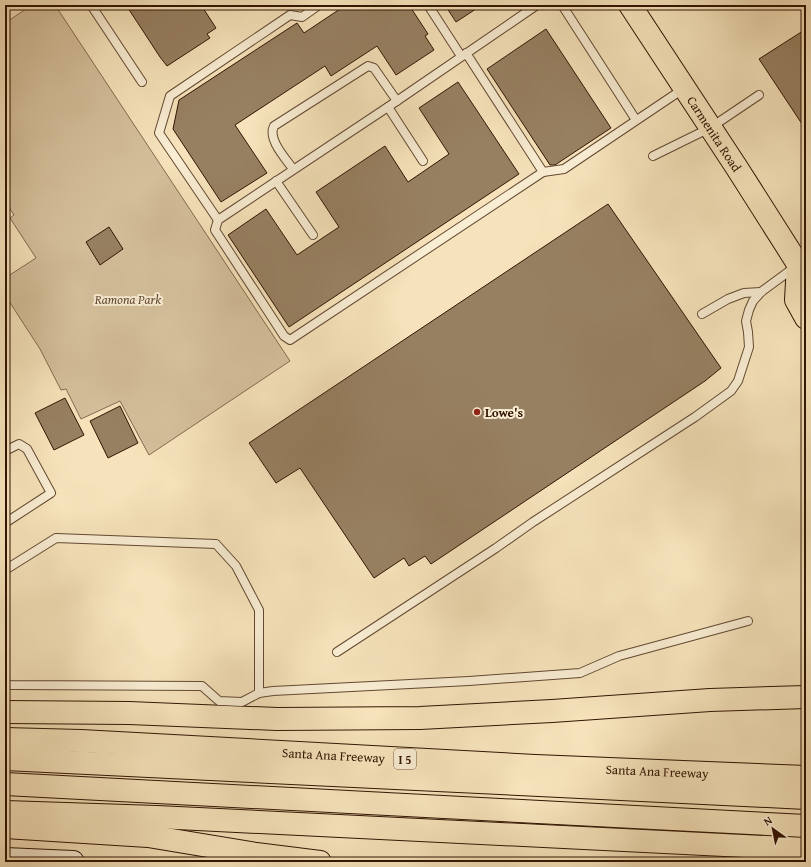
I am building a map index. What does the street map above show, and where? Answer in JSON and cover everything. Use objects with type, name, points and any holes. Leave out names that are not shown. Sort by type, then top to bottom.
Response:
[{"type":"main road","name":"Carmenita Road","points":[[630,5],[710,128],[803,264]]},
{"type":"main road","points":[[803,264],[796,300],[806,318]]},
{"type":"main road","points":[[5,712],[129,713],[277,719],[420,718],[710,700],[806,696]]},
{"type":"main road","name":"Santa Ana Freeway","points":[[5,738],[535,766],[806,777]]},
{"type":"main road","points":[[5,760],[806,798]]},
{"type":"main road","points":[[5,784],[806,826]]},
{"type":"main road","points":[[5,812],[158,817],[806,849]]},
{"type":"main road","points":[[5,828],[148,836],[256,854],[320,862]]},
{"type":"street","points":[[5,859],[73,862]]},
{"type":"lane","points":[[91,5],[142,82]]},
{"type":"lane","points":[[218,220],[159,133],[170,96],[290,15],[302,17],[319,5]]},
{"type":"lane","points":[[428,5],[464,54],[543,172]]},
{"type":"lane","points":[[537,5],[397,101],[218,220],[215,230],[284,336],[290,340],[543,172],[564,169],[685,89]]},
{"type":"lane","points":[[562,5],[636,120]]},
{"type":"lane","points":[[293,169],[273,139],[272,131],[274,126],[368,66],[374,68],[397,101]]},
{"type":"lane","points":[[653,156],[710,128],[759,95]]},
{"type":"lane","points":[[388,107],[423,161]]},
{"type":"lane","points":[[276,181],[313,235]]},
{"type":"lane","points":[[337,652],[694,417],[731,391],[738,381],[749,347],[746,321],[753,301],[761,292],[803,264]]},
{"type":"lane","points":[[702,314],[728,299],[744,293],[761,292]]},
{"type":"lane","points":[[5,451],[19,444],[27,449],[52,493],[5,523]]},
{"type":"lane","points":[[5,570],[56,538],[216,544],[236,566],[259,610],[260,693]]},
{"type":"lane","points":[[5,683],[10,685],[202,686],[219,701],[242,702],[260,693],[273,691],[469,681],[580,673],[619,656],[748,621]]},
{"type":"green space","name":"Ramona Park","points":[[32,5],[55,5],[290,361],[149,455],[120,401],[81,419],[66,389],[61,390],[40,349],[5,295],[5,278],[36,258],[10,218],[14,215],[5,201],[5,23]]},
{"type":"building","points":[[126,5],[201,5],[216,28],[207,34],[210,38],[167,66]]},
{"type":"building","points":[[346,5],[409,5],[428,34],[425,36],[434,50],[396,75],[377,46],[331,76],[325,66],[235,125],[267,173],[221,202],[173,129],[179,100],[297,23],[304,33]]},
{"type":"building","points":[[445,5],[482,5],[456,22]]},
{"type":"building","points":[[546,29],[611,128],[555,165],[550,165],[487,69]]},
{"type":"building","points":[[806,29],[806,130],[759,59]]},
{"type":"building","points":[[458,82],[519,174],[289,327],[228,235],[266,209],[297,255],[339,227],[316,192],[385,146],[408,182],[449,154],[419,108]]},
{"type":"building","name":"Lowe's","points":[[608,204],[721,368],[705,381],[431,564],[425,556],[409,566],[404,558],[374,578],[300,468],[276,483],[249,443]]},
{"type":"building","points":[[109,227],[123,249],[100,265],[86,242]]},
{"type":"building","points":[[65,398],[84,435],[54,450],[35,413]]},
{"type":"building","points":[[120,406],[138,443],[108,458],[90,421]]},
{"type":"place","name":"Lowe's","points":[[477,412]]}]
